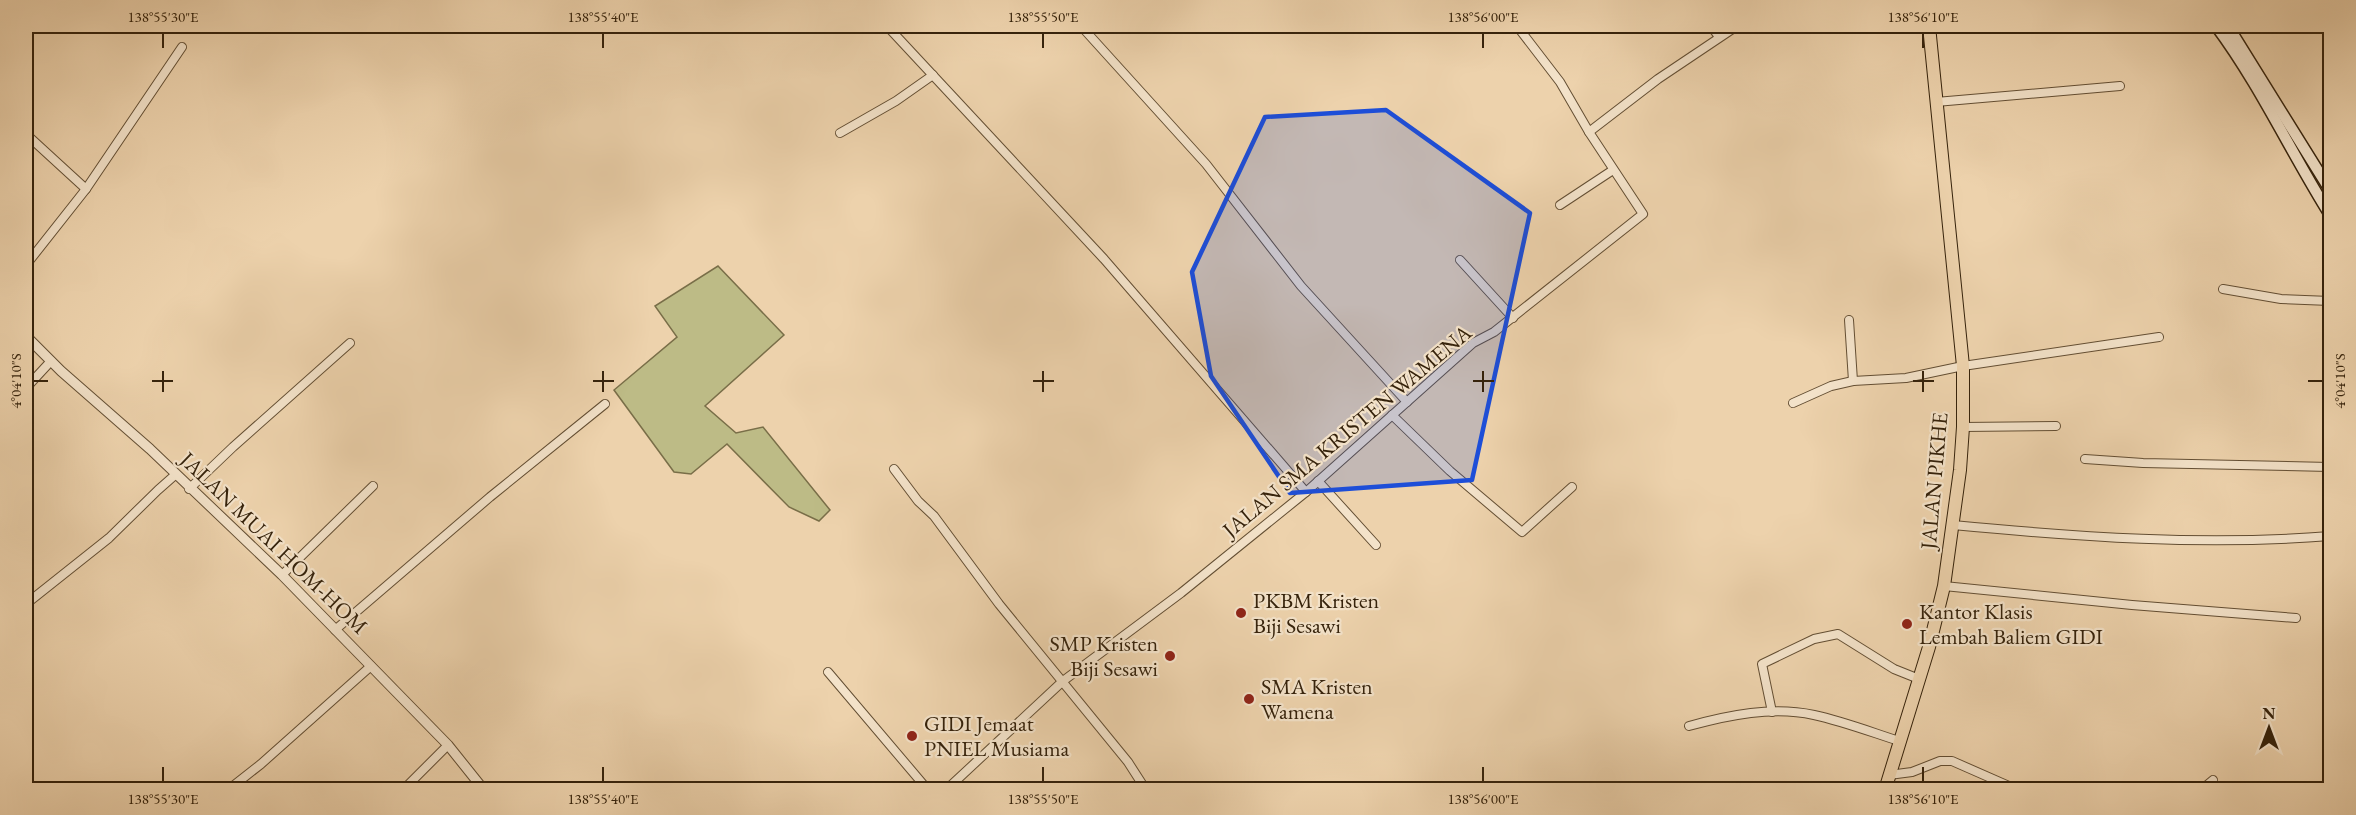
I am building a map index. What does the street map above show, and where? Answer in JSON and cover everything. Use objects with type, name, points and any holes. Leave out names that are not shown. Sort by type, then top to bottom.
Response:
[{"type":"highway","name":"JALAN PIKHE","points":[[1885,789],[1919,679],[1944,586],[1960,470],[1963,427],[1963,366],[1929,26]]},
{"type":"main road","points":[[2216,26],[2331,215]]},
{"type":"main road","points":[[2228,26],[2327,175],[2331,190]]},
{"type":"street","points":[[1081,26],[1206,164],[1301,286],[1407,402]]},
{"type":"street","name":"JALAN SMA KRISTEN WAMENA","points":[[946,789],[1063,681],[1180,593],[1306,492],[1473,343],[1494,332],[1513,318],[1643,214],[1589,132],[1560,82],[1517,26]]},
{"type":"street","points":[[1711,26],[1719,37]]},
{"type":"street","points":[[1589,132],[1658,79],[1737,26]]},
{"type":"street","points":[[891,27],[1104,259],[1306,492]]},
{"type":"street","points":[[26,265],[86,189],[182,47]]},
{"type":"street","points":[[840,133],[896,101],[933,75]]},
{"type":"street","points":[[1936,102],[2120,86]]},
{"type":"street","points":[[26,134],[86,189]]},
{"type":"street","points":[[1560,205],[1613,170]]},
{"type":"street","points":[[1460,260],[1513,318]]},
{"type":"street","points":[[2223,289],[2281,299],[2331,300]]},
{"type":"street","points":[[1849,320],[1853,381]]},
{"type":"street","name":"JALAN MUAI HOM-HOM","points":[[26,336],[282,574],[448,745],[484,789]]},
{"type":"street","points":[[1793,404],[1831,386],[1853,381],[1906,378],[1963,366],[2159,337]]},
{"type":"street","points":[[189,489],[350,343]]},
{"type":"street","points":[[26,388],[51,361]]},
{"type":"street","points":[[335,630],[497,491],[605,404]]},
{"type":"street","points":[[1392,414],[1450,471],[1522,532],[1572,487]]},
{"type":"street","points":[[1963,427],[2056,426]]},
{"type":"street","points":[[2085,459],[2143,464],[2331,467]]},
{"type":"street","points":[[894,470],[918,501],[934,516],[999,604],[1128,762],[1146,789]]},
{"type":"street","points":[[26,604],[109,538],[175,475]]},
{"type":"street","points":[[1318,481],[1376,545]]},
{"type":"street","points":[[282,574],[373,486]]},
{"type":"street","points":[[1953,525],[2061,536],[2264,541],[2331,536]]},
{"type":"street","points":[[1944,586],[2132,605],[2296,618]]},
{"type":"street","points":[[1772,712],[1762,664],[1814,639],[1838,634],[1887,666],[1919,679]]},
{"type":"street","points":[[228,789],[261,764],[371,666]]},
{"type":"street","points":[[828,672],[928,789]]},
{"type":"street","points":[[1689,726],[1730,715],[1772,712],[1813,715],[1899,741]]},
{"type":"street","points":[[403,789],[448,745]]},
{"type":"street","points":[[1889,775],[1912,772],[1940,760],[1952,761],[2018,789]]},
{"type":"street","points":[[2201,789],[2213,780]]},
{"type":"highlighted area","points":[[1386,110],[1530,213],[1472,480],[1290,493],[1211,376],[1192,272],[1265,117]]},
{"type":"shaded area","points":[[718,266],[784,335],[705,406],[736,433],[763,427],[830,510],[819,521],[789,507],[727,444],[691,474],[674,472],[614,390],[677,337],[655,306]]},
{"type":"place","name":"PKBM Kristen Biji Sesawi","points":[[1241,613]]},
{"type":"place","name":"Kantor Klasis Lembah Baliem GIDI","points":[[1907,624]]},
{"type":"place","name":"SMP Kristen Biji Sesawi","points":[[1170,656]]},
{"type":"place","name":"SMA Kristen Wamena","points":[[1249,699]]},
{"type":"place","name":"GIDI Jemaat PNIEL Musiama","points":[[912,736]]}]
